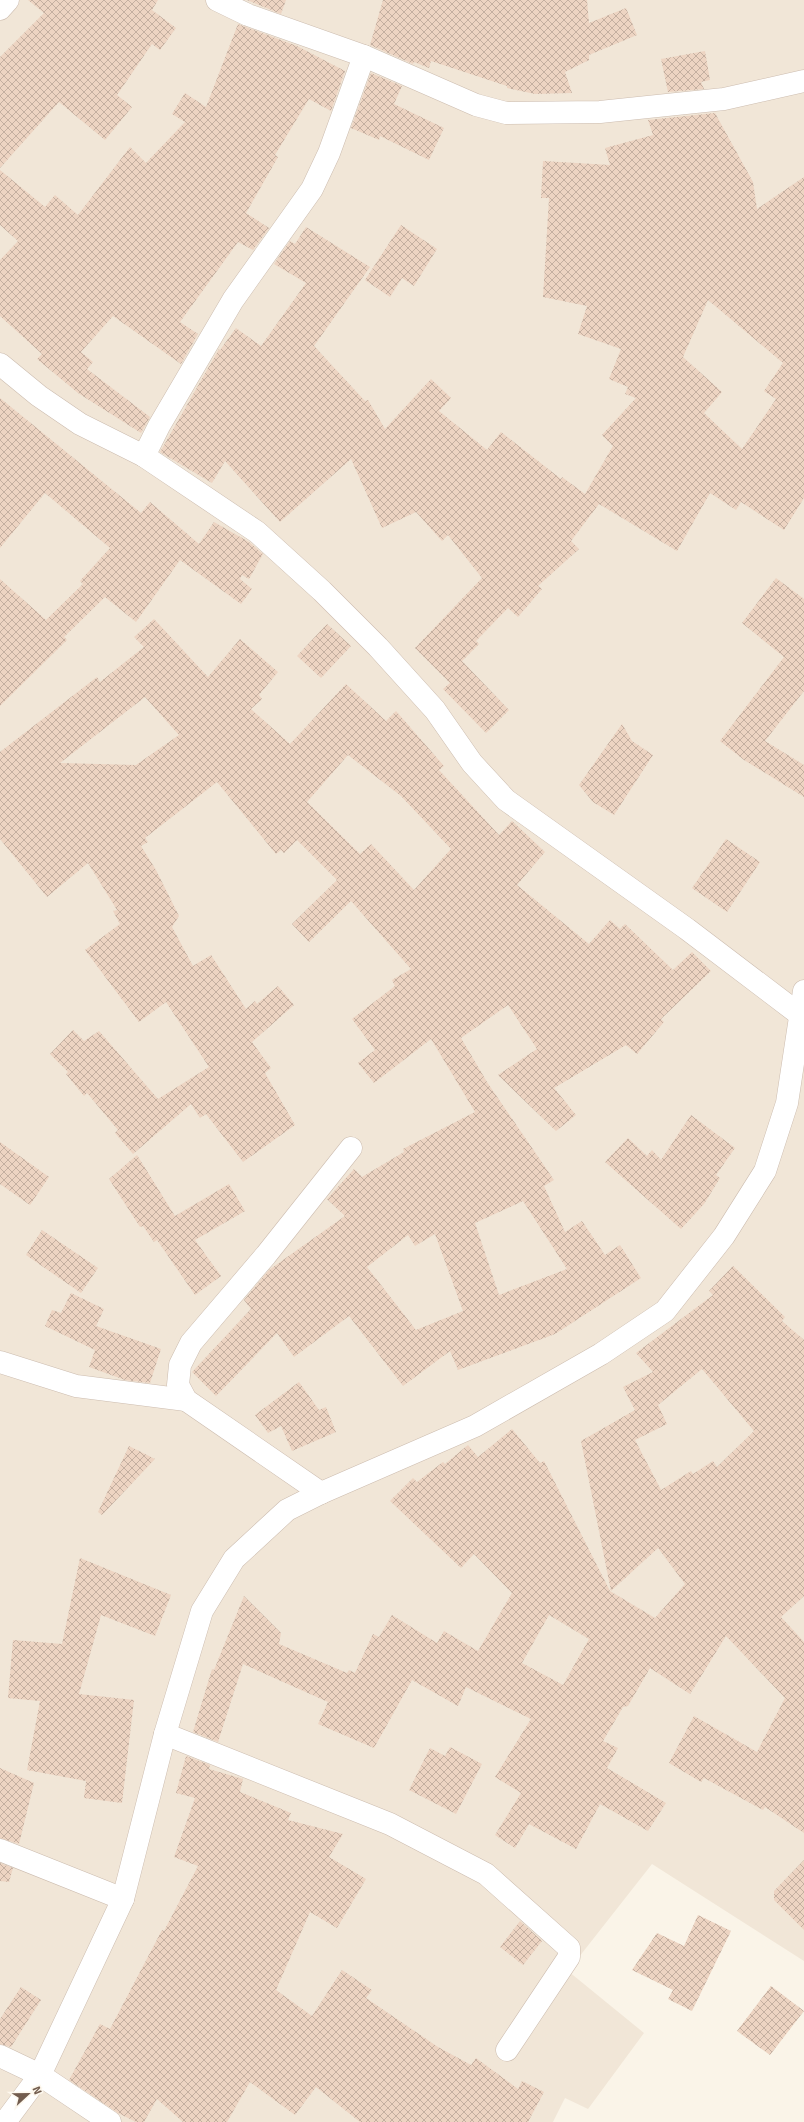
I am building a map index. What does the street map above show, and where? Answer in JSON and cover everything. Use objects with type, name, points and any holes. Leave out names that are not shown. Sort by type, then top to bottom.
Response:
[{"type":"street","points":[[0,9],[8,0]]},
{"type":"street","points":[[217,0],[248,15],[364,56],[476,105],[506,113],[608,112],[724,99],[804,81]]},
{"type":"street","points":[[144,456],[159,426],[233,300],[312,189],[329,153],[364,56]]},
{"type":"street","points":[[0,364],[39,396],[80,424],[144,456],[257,532],[322,591],[378,647],[435,710],[472,762],[506,800],[687,929],[799,1014]]},
{"type":"street","points":[[5,2122],[40,2075],[123,1899],[165,1734],[202,1610],[234,1559],[287,1510],[321,1493],[475,1426],[601,1354],[665,1311],[724,1236],[765,1171],[787,1103],[799,1014],[804,991]]},
{"type":"street","points":[[186,1400],[178,1385],[180,1365],[191,1344],[266,1255],[351,1148]]},
{"type":"street","points":[[0,1362],[76,1386],[186,1400],[321,1493]]},
{"type":"street","points":[[165,1734],[390,1824],[486,1874],[569,1948],[569,1957],[507,2050]]},
{"type":"street","points":[[0,1850],[123,1899]]},
{"type":"street","points":[[0,2056],[40,2075],[110,2122]]},
{"type":"shaded area","points":[[0,0],[804,0],[804,1961],[652,1864],[568,1971],[644,2033],[588,2109],[565,2098],[553,2122],[0,2122]]},
{"type":"building","points":[[28,0],[158,0],[152,10],[176,28],[160,50],[152,44],[117,95],[132,107],[105,140],[59,102],[0,168],[0,57],[44,13]]},
{"type":"building","points":[[247,0],[286,0],[281,14]]},
{"type":"building","points":[[383,0],[587,0],[589,23],[626,8],[637,35],[589,55],[589,60],[565,72],[572,93],[535,94],[507,88],[507,86],[431,61],[429,68],[414,62],[413,64],[370,45]]},
{"type":"building","points":[[238,24],[297,46],[345,71],[331,111],[309,99],[275,155],[278,157],[246,213],[269,228],[253,250],[238,242],[180,322],[198,334],[181,364],[113,316],[81,352],[93,362],[87,369],[150,417],[141,433],[78,393],[37,359],[42,354],[0,316],[0,260],[18,241],[0,225],[0,170],[45,207],[55,195],[78,215],[130,147],[146,163],[185,122],[172,114],[185,93],[206,107]]},
{"type":"building","points":[[705,51],[710,80],[701,82],[704,89],[668,92],[661,59]]},
{"type":"building","points":[[371,73],[402,86],[394,104],[444,128],[429,160],[380,136],[379,140],[351,128]]},
{"type":"building","points":[[715,113],[753,182],[757,209],[804,177],[804,498],[784,530],[741,502],[736,510],[710,493],[677,551],[599,504],[571,541],[579,549],[538,586],[542,589],[518,617],[508,608],[476,641],[479,644],[462,661],[509,710],[486,733],[443,689],[450,683],[415,648],[482,578],[448,535],[442,541],[416,512],[382,528],[351,459],[280,522],[225,461],[212,483],[160,452],[219,349],[220,350],[236,328],[261,346],[306,283],[274,264],[290,241],[295,244],[306,227],[370,267],[314,346],[365,401],[368,400],[385,429],[431,379],[451,398],[439,411],[487,450],[501,432],[561,479],[562,477],[585,494],[613,446],[602,435],[636,398],[625,394],[628,387],[609,379],[621,349],[578,334],[587,306],[543,297],[549,198],[541,198],[543,161],[610,165],[605,148],[653,135],[648,120]],"holes":[[[708,300],[783,363],[764,391],[776,399],[742,449],[704,413],[722,392],[683,357]]]},
{"type":"building","points":[[401,225],[437,249],[414,286],[402,278],[390,297],[365,280]]},
{"type":"building","points":[[0,398],[141,513],[150,502],[199,544],[214,522],[249,542],[263,554],[249,579],[242,575],[240,579],[252,589],[241,604],[180,560],[136,622],[105,597],[64,637],[67,640],[0,706],[0,579],[46,620],[83,584],[80,581],[110,548],[45,493],[0,548]]},
{"type":"building","points":[[776,578],[804,599],[804,691],[765,741],[804,765],[804,797],[744,760],[720,741],[784,657],[742,623]]},
{"type":"building","points":[[154,619],[208,677],[240,639],[278,672],[259,695],[262,699],[251,709],[290,744],[346,684],[386,721],[396,711],[444,766],[439,770],[499,835],[512,821],[545,852],[517,885],[589,944],[610,920],[620,929],[625,924],[673,970],[692,952],[711,971],[661,1019],[664,1022],[637,1054],[626,1045],[554,1088],[576,1115],[556,1131],[498,1075],[537,1049],[508,1005],[461,1038],[487,1082],[554,1180],[544,1186],[565,1232],[582,1221],[605,1255],[620,1245],[641,1278],[555,1334],[458,1370],[450,1351],[403,1386],[349,1316],[294,1357],[277,1333],[216,1396],[192,1372],[251,1309],[244,1300],[269,1270],[345,1216],[327,1199],[354,1169],[362,1177],[404,1152],[403,1149],[475,1112],[431,1039],[374,1083],[358,1063],[375,1050],[352,1019],[395,986],[392,980],[411,969],[351,901],[309,942],[292,924],[337,880],[297,840],[284,853],[281,850],[276,854],[217,782],[145,838],[148,842],[141,846],[156,870],[179,916],[172,927],[193,966],[211,955],[246,1009],[255,1001],[257,1004],[278,986],[294,1005],[252,1042],[271,1068],[265,1073],[295,1125],[243,1162],[206,1114],[200,1118],[191,1104],[133,1154],[115,1133],[118,1130],[87,1093],[84,1096],[66,1074],[68,1072],[50,1054],[73,1030],[84,1041],[99,1031],[158,1099],[209,1067],[166,1002],[139,1022],[85,950],[120,924],[113,911],[117,910],[88,863],[47,897],[0,839],[0,752],[97,677],[100,682],[144,647],[134,637]],"holes":[[[145,697],[179,735],[136,765],[60,763]],[[348,755],[401,796],[451,849],[414,890],[371,844],[360,854],[307,802]],[[523,1201],[567,1269],[499,1295],[475,1223]],[[435,1234],[463,1311],[416,1330],[367,1267],[408,1235],[415,1246]]]},
{"type":"building","points":[[327,624],[351,646],[321,678],[297,656]]},
{"type":"building","points":[[622,724],[632,741],[653,755],[614,815],[593,802],[579,785]]},
{"type":"building","points":[[726,839],[760,862],[727,912],[692,888]]},
{"type":"building","points":[[691,1115],[735,1148],[716,1175],[720,1178],[704,1204],[681,1229],[605,1162],[628,1138],[647,1156],[652,1150],[661,1160]]},
{"type":"building","points":[[0,1142],[49,1177],[30,1205],[0,1184]]},
{"type":"building","points":[[137,1155],[175,1216],[229,1184],[245,1211],[195,1240],[221,1276],[195,1295],[157,1240],[154,1242],[143,1226],[140,1227],[109,1179]]},
{"type":"building","points":[[42,1230],[98,1268],[81,1293],[26,1255]]},
{"type":"building","points":[[733,1266],[785,1317],[782,1321],[804,1340],[804,1596],[781,1617],[804,1642],[804,1833],[765,1807],[763,1810],[704,1778],[701,1782],[669,1763],[694,1716],[757,1752],[785,1698],[726,1636],[690,1694],[650,1668],[628,1706],[623,1707],[603,1741],[618,1748],[607,1768],[666,1803],[648,1831],[600,1804],[576,1849],[529,1824],[515,1848],[495,1835],[521,1793],[495,1777],[531,1719],[466,1687],[458,1706],[412,1680],[374,1748],[318,1724],[328,1702],[243,1664],[218,1742],[193,1732],[212,1669],[214,1670],[244,1596],[281,1633],[279,1644],[347,1673],[349,1670],[355,1673],[373,1634],[379,1637],[392,1615],[437,1643],[444,1631],[478,1651],[512,1593],[474,1554],[461,1568],[390,1501],[413,1478],[417,1482],[443,1462],[445,1464],[468,1445],[478,1457],[512,1429],[540,1463],[544,1461],[610,1591],[655,1618],[685,1584],[658,1548],[611,1591],[581,1441],[635,1410],[623,1387],[653,1372],[636,1353],[713,1295],[709,1291]],"holes":[[[702,1369],[754,1431],[717,1467],[713,1461],[693,1474],[691,1471],[661,1490],[635,1440],[667,1424],[658,1405]],[[549,1615],[589,1639],[563,1685],[522,1663]]]},
{"type":"building","points":[[71,1293],[104,1309],[96,1326],[161,1349],[150,1383],[125,1380],[89,1367],[95,1350],[45,1326],[52,1310],[61,1313]]},
{"type":"building","points":[[299,1382],[319,1410],[326,1407],[336,1432],[292,1451],[281,1426],[268,1433],[255,1415]]},
{"type":"building","points":[[129,1446],[155,1459],[102,1515],[98,1512]]},
{"type":"building","points":[[80,1558],[171,1595],[155,1636],[101,1615],[79,1694],[134,1700],[122,1803],[84,1798],[86,1781],[27,1770],[40,1701],[8,1698],[13,1640],[62,1644]]},
{"type":"building","points":[[450,1747],[482,1764],[456,1814],[409,1790],[430,1748],[445,1756]]},
{"type":"building","points":[[186,1756],[210,1765],[209,1769],[243,1779],[240,1792],[291,1813],[288,1820],[343,1834],[329,1857],[366,1879],[337,1928],[310,1912],[276,1990],[312,2016],[342,1970],[372,1990],[366,1998],[438,2047],[471,2065],[476,2058],[518,2089],[522,2081],[544,2092],[528,2122],[360,2122],[316,2087],[295,2115],[250,2082],[227,2122],[183,2122],[157,2099],[144,2122],[136,2122],[118,2113],[69,2080],[100,2024],[110,2029],[162,1930],[164,1931],[198,1866],[174,1857],[195,1798],[176,1793]]},
{"type":"building","points":[[0,1768],[34,1783],[19,1844],[0,1838]]},
{"type":"building","points":[[804,1860],[804,1930],[774,1900],[774,1891]]},
{"type":"building","points":[[0,1863],[13,1868],[9,1882],[0,1881]]},
{"type":"building","points":[[698,1915],[731,1931],[692,2011],[668,1999],[673,1990],[632,1970],[657,1933],[684,1946]]},
{"type":"building","points":[[520,1921],[542,1941],[523,1965],[500,1947]]},
{"type":"building","points":[[771,1986],[804,2011],[770,2055],[737,2031]]},
{"type":"building","points":[[21,1987],[41,2000],[11,2047],[0,2044],[0,2019]]}]
